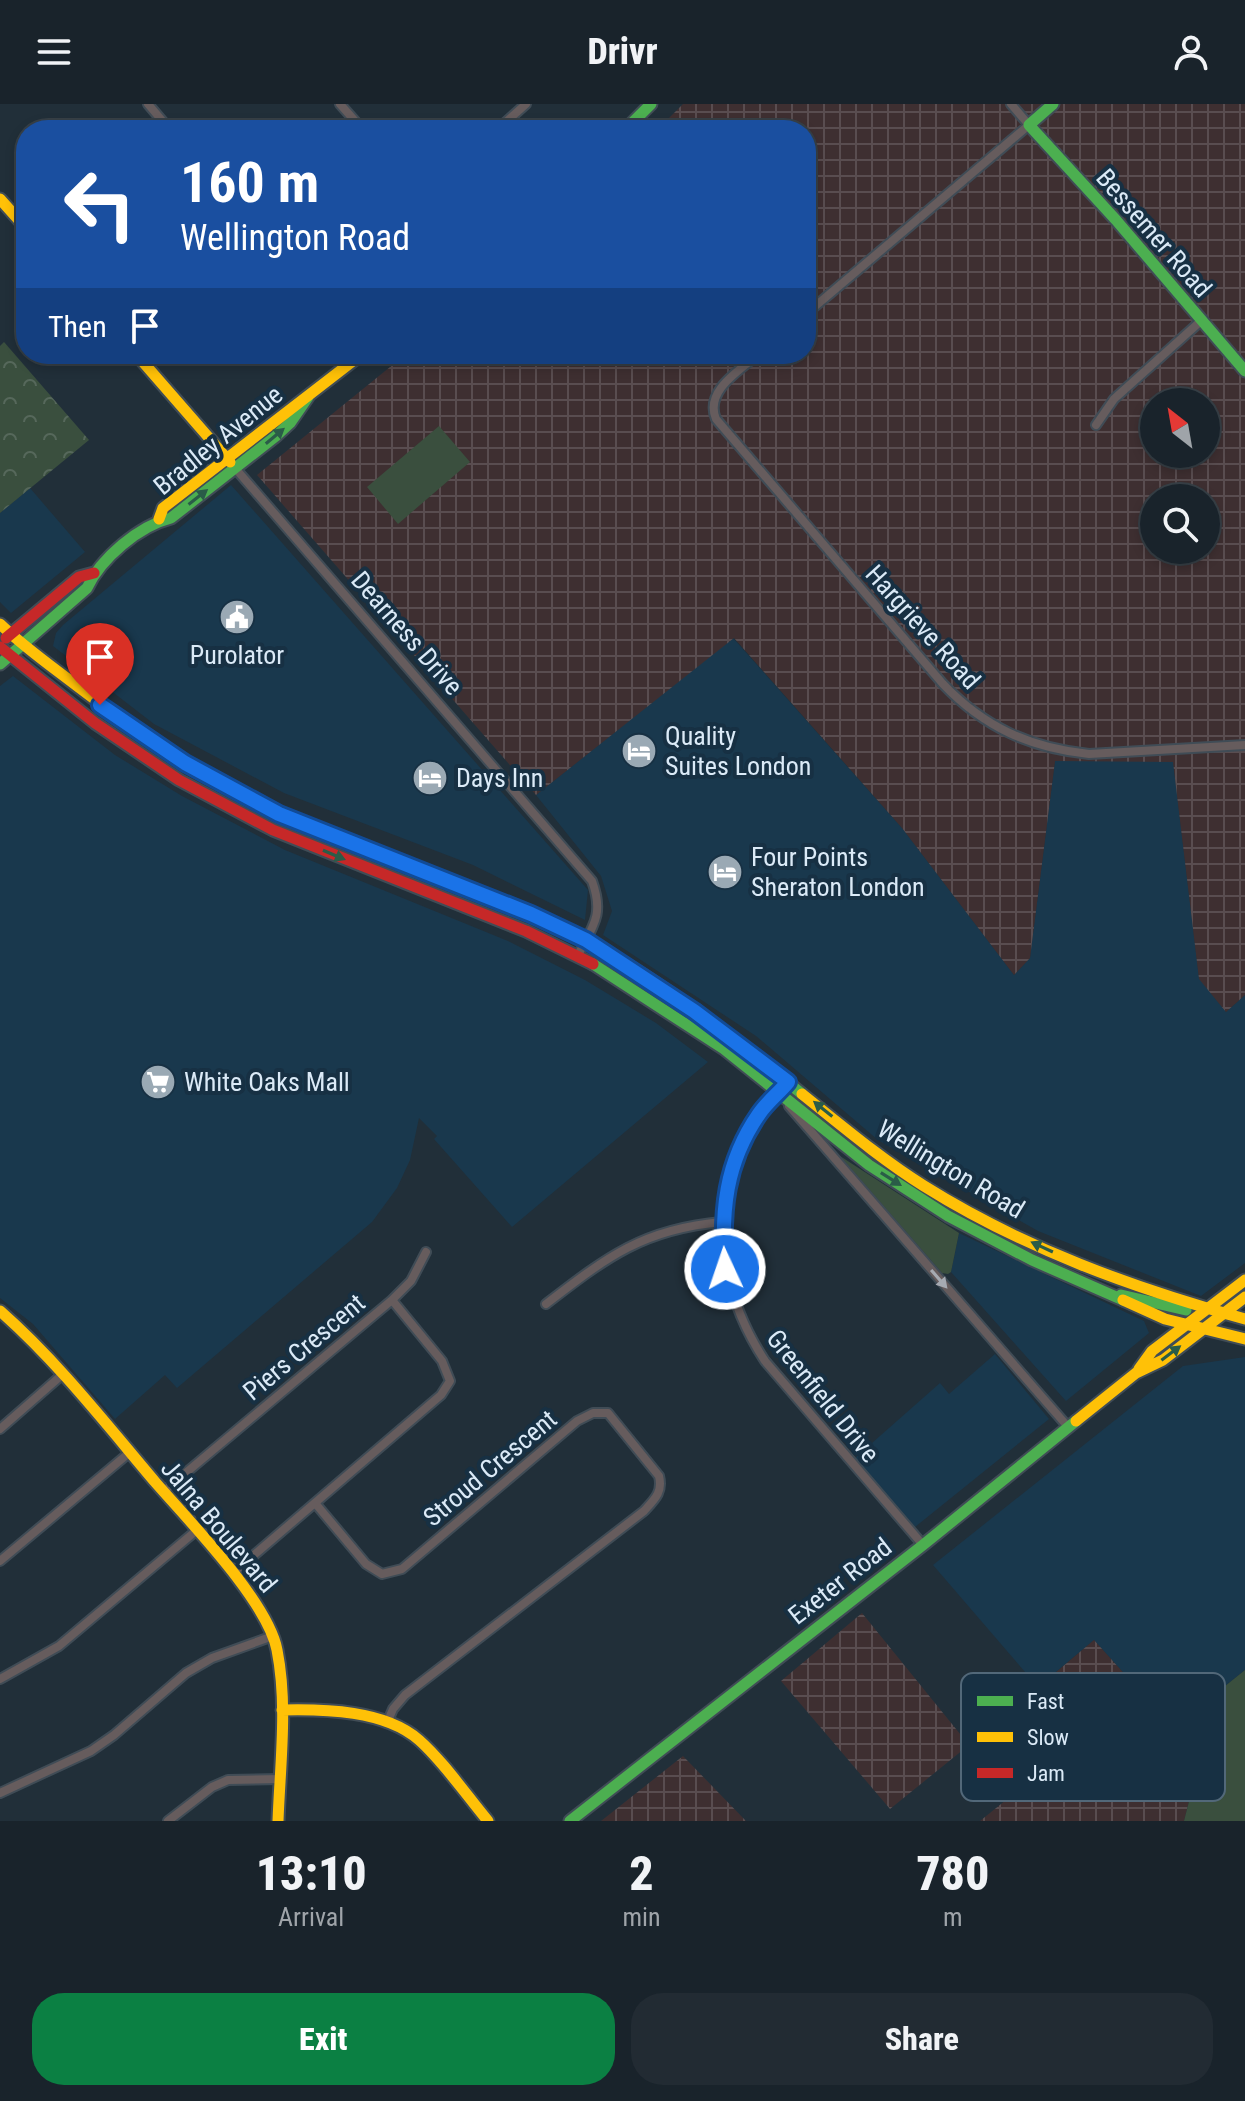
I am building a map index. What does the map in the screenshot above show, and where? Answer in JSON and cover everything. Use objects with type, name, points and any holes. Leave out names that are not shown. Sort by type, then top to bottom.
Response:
[{"type":"main road","points":[[635,120],[651,104]]},
{"type":"main road","points":[[1029,125],[1053,104]]},
{"type":"main road","name":"Bessemer Road","points":[[1029,125],[1245,371]]},
{"type":"main road","name":"Dearness Drive","points":[[145,364],[235,468]]},
{"type":"main road","name":"Bradley Avenue","points":[[2,653],[11,634],[79,577],[94,573],[159,519],[163,508],[349,364]]},
{"type":"main road","name":"Bradley Avenue","points":[[159,519],[171,518],[290,423],[308,397]]},
{"type":"main road","name":"Bradley Avenue","points":[[2,653],[22,644],[87,588],[94,573]]},
{"type":"main road","name":"Wellington Road","points":[[0,624],[118,718],[185,763],[273,810],[531,914],[586,940],[675,997],[884,1159],[955,1203],[1044,1249],[1204,1311],[1245,1319]]},
{"type":"main road","name":"Wellington Road","points":[[2,653],[95,723],[179,780],[266,826],[432,892],[578,955],[673,1013],[724,1049],[869,1165],[948,1216],[1032,1260],[1165,1319],[1245,1339]]},
{"type":"main road","points":[[266,826],[273,810]]},
{"type":"main road","name":"Exeter Road","points":[[1136,1373],[1152,1351],[1245,1280]]},
{"type":"main road","points":[[1087,1286],[1204,1311]]},
{"type":"main road","name":"Exeter Road","points":[[570,1821],[923,1545],[1136,1373],[1163,1360],[1245,1297]]},
{"type":"main road","name":"Jalna Boulevard","points":[[0,1311],[33,1340],[63,1374],[260,1608],[277,1648],[282,1710],[278,1821]]},
{"type":"main road","points":[[282,1710],[324,1709],[356,1713],[387,1723],[418,1739],[488,1821]]},
{"type":"street","points":[[148,104],[162,120]]},
{"type":"street","points":[[340,104],[354,120]]},
{"type":"street","points":[[508,120],[526,104]]},
{"type":"street","points":[[816,306],[1029,125],[1011,104]]},
{"type":"street","points":[[1096,425],[1114,399],[1202,320]]},
{"type":"street","name":"Hargrieve Road","points":[[749,364],[715,396],[712,408],[716,419],[943,684],[968,708],[1020,740],[1064,751],[1089,754],[1245,745]]},
{"type":"street","name":"Dearness Drive","points":[[235,468],[592,881],[600,903],[578,955]]},
{"type":"street","name":"Greenfield Drive","points":[[788,1082],[761,1111],[743,1139],[727,1185],[722,1222],[725,1269],[736,1309],[748,1336],[765,1361],[923,1545]]},
{"type":"street","points":[[779,1093],[1069,1428]]},
{"type":"street","points":[[546,1304],[600,1262],[628,1245],[686,1225],[722,1222]]},
{"type":"street","points":[[392,1300],[411,1281],[426,1252]]},
{"type":"street","name":"Piers Crescent","points":[[163,1492],[392,1300],[442,1361],[450,1381],[441,1395],[233,1573]]},
{"type":"street","points":[[0,1429],[63,1374]]},
{"type":"street","name":"Stroud Crescent","points":[[315,1503],[366,1564],[382,1574],[402,1569],[577,1421],[593,1413],[608,1413],[659,1476],[659,1495],[644,1511],[405,1695],[393,1709],[387,1723]]},
{"type":"street","points":[[0,1561],[129,1453]]},
{"type":"street","points":[[0,1679],[59,1646],[197,1530]]},
{"type":"street","points":[[0,1793],[91,1751],[199,1665],[273,1636]]},
{"type":"street","points":[[168,1821],[212,1787],[228,1780],[281,1779]]},
{"type":"shaded area","points":[[683,104],[1245,104],[1245,995],[1226,1012],[1199,979],[1173,762],[1055,761],[1030,958],[1014,975],[902,828],[734,638],[536,795],[257,475],[394,364],[816,364],[816,120],[667,120]]},
{"type":"shaded area","points":[[231,485],[588,890],[585,920],[473,865],[284,793],[154,724],[53,646],[56,633],[63,625]]},
{"type":"shaded area","points":[[30,488],[85,552],[11,613],[0,602],[0,513]]},
{"type":"shaded area","points":[[733,638],[902,828],[1014,975],[1030,958],[1055,761],[1173,761],[1199,978],[1226,1012],[1245,995],[1245,1263],[1201,1296],[1038,1231],[878,1140],[756,1036],[603,935],[612,911],[601,876],[536,795]]},
{"type":"shaded area","points":[[13,676],[115,755],[182,796],[285,850],[508,941],[585,980],[656,1023],[708,1062],[512,1227],[419,1118],[410,1160],[397,1188],[372,1222],[177,1388],[165,1375],[115,1419],[33,1324],[0,1298],[0,686]]},
{"type":"shaded area","points":[[959,1233],[1144,1321],[1149,1333],[1066,1401],[951,1272]]},
{"type":"shaded area","points":[[995,1354],[1049,1419],[915,1527],[855,1458],[940,1383],[949,1394]]},
{"type":"shaded area","points":[[1245,1357],[1245,1670],[1225,1686],[1225,1673],[1124,1673],[1094,1640],[1055,1673],[1026,1673],[933,1565],[1183,1366]]},
{"type":"shaded area","points":[[862,1613],[961,1735],[961,1751],[890,1809],[781,1681]]},
{"type":"shaded area","points":[[1094,1640],[1124,1673],[1055,1673]]},
{"type":"shaded area","points":[[683,1756],[746,1821],[601,1821]]},
{"type":"shaded area","points":[[1005,1801],[1189,1801],[1184,1821],[980,1821]]},
{"type":"green space","points":[[4,342],[16,356],[16,364],[23,364],[89,440],[0,513],[0,346]]},
{"type":"green space","points":[[439,426],[470,462],[398,524],[367,487]]},
{"type":"green space","points":[[840,1156],[959,1233],[951,1272],[942,1273]]},
{"type":"green space","points":[[1245,1670],[1245,1821],[1184,1821],[1189,1801],[1225,1801],[1225,1686]]},
{"type":"traffic: fast","points":[[635,120],[651,104]]},
{"type":"traffic: fast","points":[[1053,104],[1029,125],[1116,220],[1245,371]]},
{"type":"traffic: fast","points":[[0,664],[87,588],[122,545],[146,528],[171,518],[276,436],[290,423],[308,397]]},
{"type":"traffic: fast","points":[[276,812],[518,908],[586,941],[682,1001],[802,1094]]},
{"type":"traffic: fast","points":[[593,964],[724,1049],[869,1165],[948,1216],[1032,1260],[1123,1300]]},
{"type":"traffic: fast","points":[[1121,1295],[1186,1310]]},
{"type":"traffic: fast","points":[[570,1821],[1076,1421]]},
{"type":"traffic: slow","points":[[0,199],[16,217]]},
{"type":"traffic: slow","points":[[145,364],[230,462]]},
{"type":"traffic: slow","points":[[159,519],[163,508],[349,364]]},
{"type":"traffic: slow","points":[[0,624],[48,664],[149,738],[223,785],[276,812]]},
{"type":"traffic: slow","points":[[802,1094],[908,1176],[1000,1229],[1120,1280],[1245,1319]]},
{"type":"traffic: slow","points":[[1139,1369],[1152,1351],[1245,1280]]},
{"type":"traffic: slow","points":[[1076,1421],[1136,1373],[1163,1360],[1245,1297]]},
{"type":"traffic: slow","points":[[1123,1300],[1165,1319],[1245,1339]]},
{"type":"traffic: slow","points":[[0,1311],[81,1394],[207,1540],[244,1586],[271,1631],[277,1650],[282,1692],[278,1821]]},
{"type":"traffic: slow","points":[[282,1710],[354,1713],[405,1730],[437,1758],[488,1821]]},
{"type":"traffic: jam","points":[[6,638],[79,577],[94,573]]},
{"type":"traffic: jam","points":[[0,647],[95,723],[179,780],[273,830],[526,931],[593,964]]},
{"type":"place","name":"Purolator","points":[[237,617]]},
{"type":"place","name":"Quality Suites London","points":[[639,751]]},
{"type":"place","name":"Days Inn","points":[[430,778]]},
{"type":"place","name":"Four Points Sheraton London","points":[[725,872]]},
{"type":"place","name":"White Oaks Mall","points":[[158,1082]]},
{"type":"route","points":[[100,705],[185,763],[279,814],[531,914],[586,940],[733,1038],[788,1082],[761,1111],[743,1139],[727,1185],[722,1222],[725,1269]]}]
